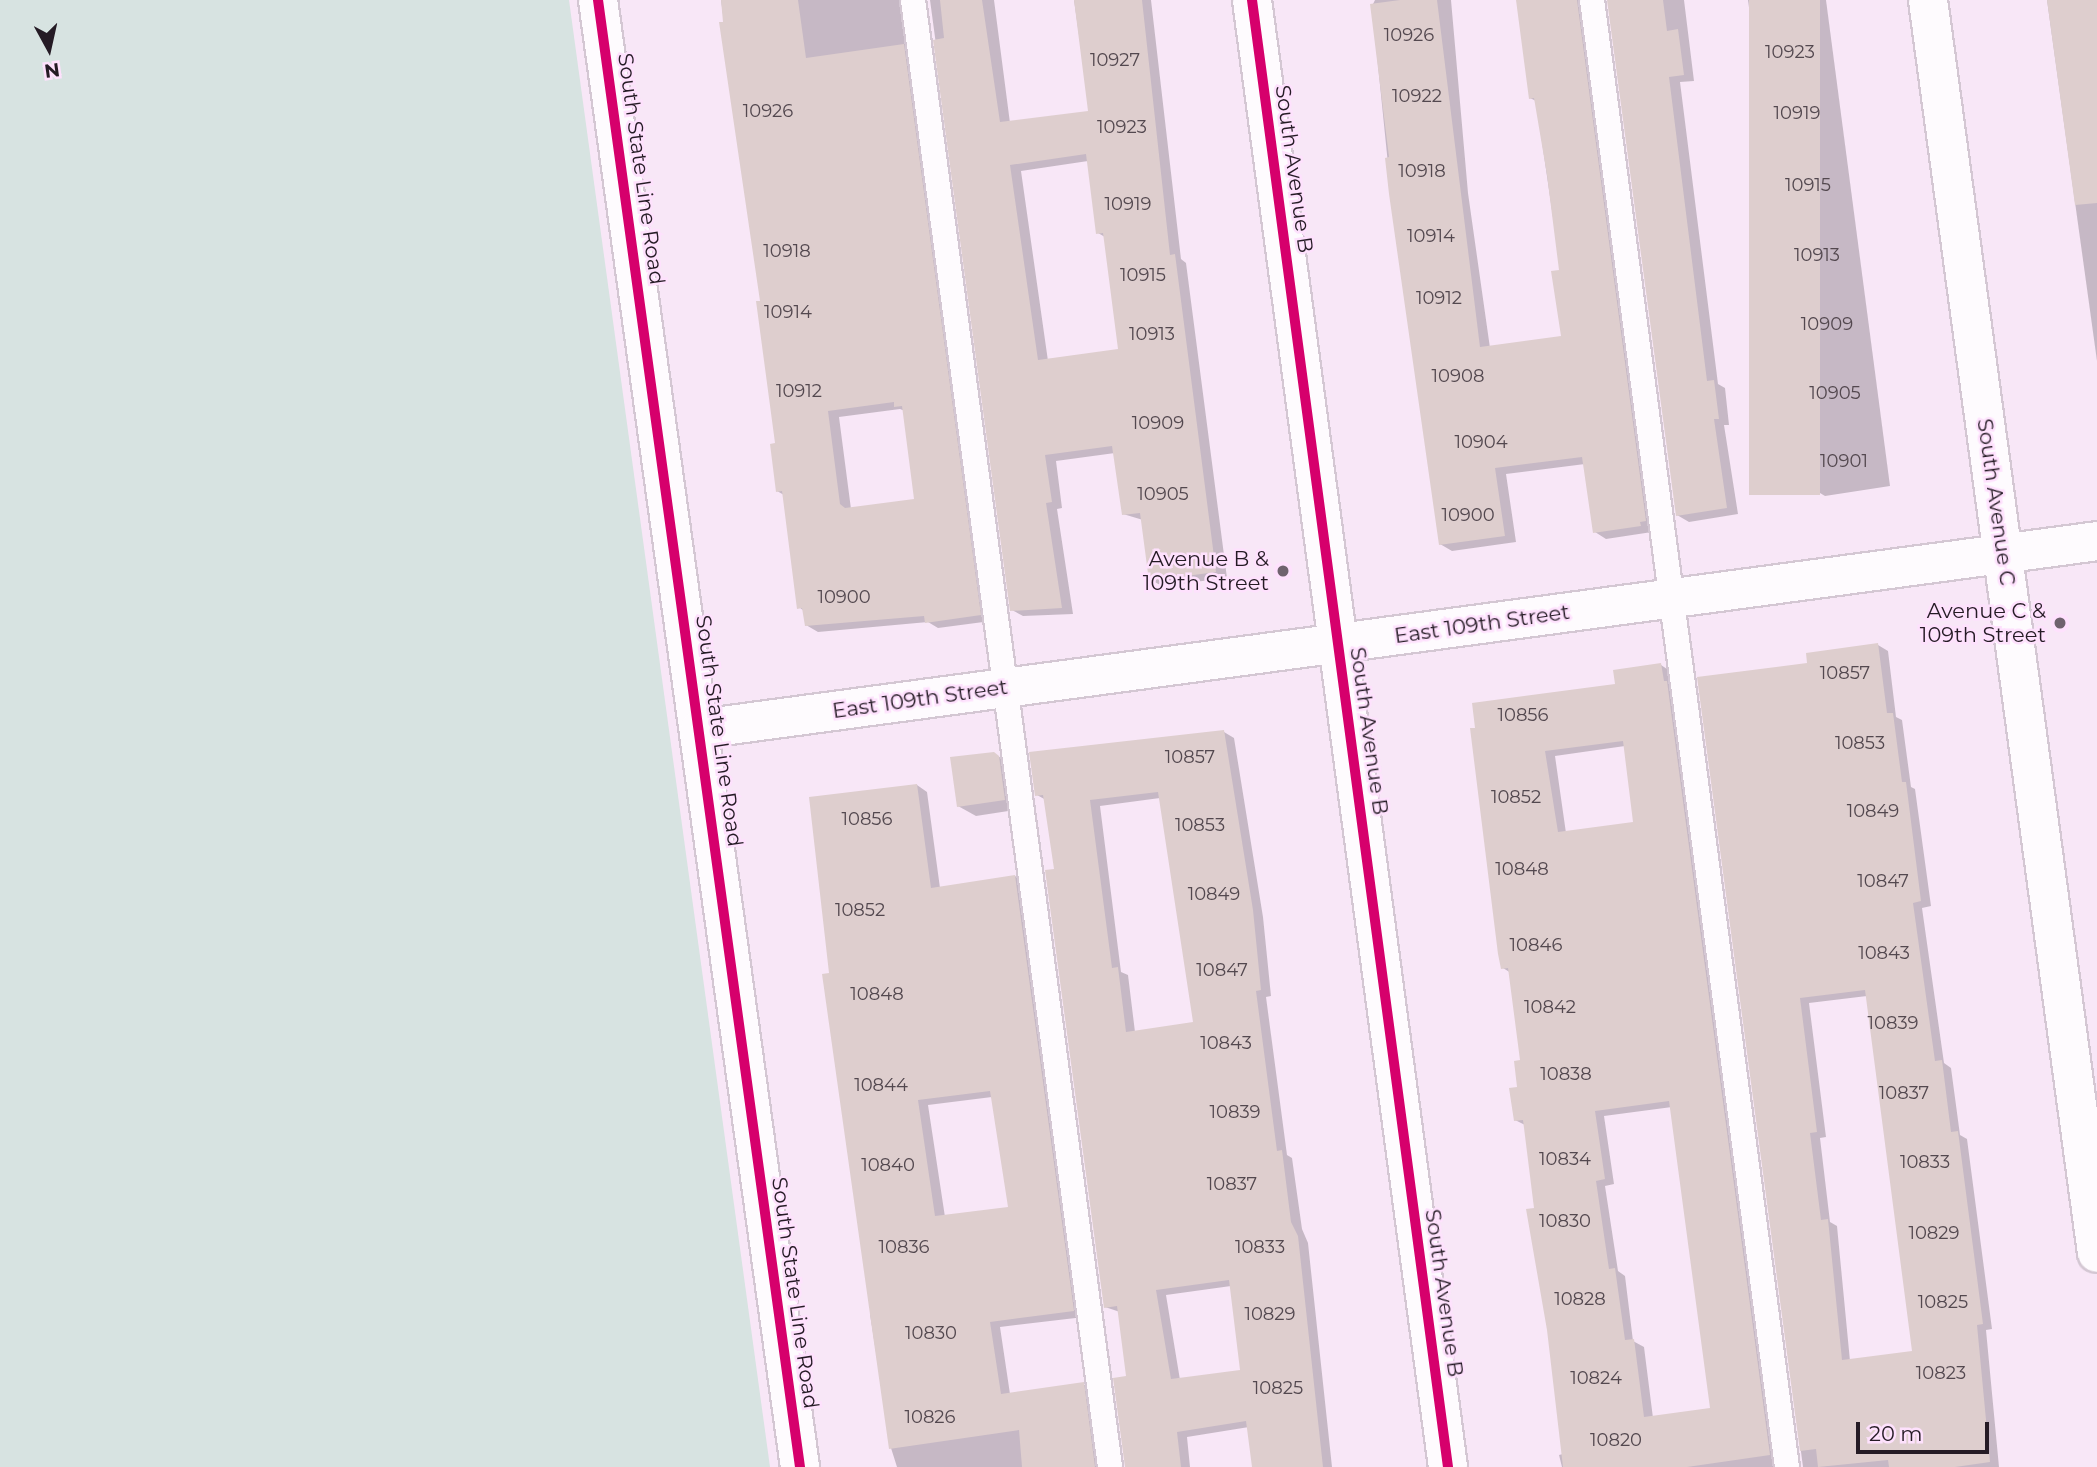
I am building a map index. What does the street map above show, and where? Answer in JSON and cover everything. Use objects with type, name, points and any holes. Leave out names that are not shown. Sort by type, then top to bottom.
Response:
[{"type":"street","name":"South State Line Road","points":[[598,0],[800,1467]]},
{"type":"street","name":"South Avenue B","points":[[1252,0],[1448,1467]]},
{"type":"street","name":"South Avenue C","points":[[1928,0],[2097,1253]]},
{"type":"street","name":"East 109th Street","points":[[700,729],[2097,541]]},
{"type":"lane","points":[[913,0],[1110,1467]]},
{"type":"lane","points":[[1592,0],[1787,1467]]},
{"type":"shaded area","points":[[0,0],[569,0],[770,1467],[0,1467]]},
{"type":"building","points":[[721,0],[798,0],[806,58],[904,44],[981,615],[925,623],[924,616],[805,626],[802,608],[797,609],[782,491],[776,492],[770,444],[775,443],[756,301],[760,301],[719,22],[723,22]],"holes":[[[894,402],[894,407],[902,406],[914,499],[845,508],[840,504],[828,411]]]},
{"type":"building","points":[[940,0],[982,0],[1000,122],[1088,111],[1074,0],[1142,0],[1170,255],[1175,254],[1216,572],[1149,581],[1140,513],[1122,515],[1112,446],[1045,455],[1052,502],[1046,503],[1062,608],[1010,611],[933,40],[944,38]],"holes":[[[1086,154],[1096,234],[1103,233],[1118,349],[1038,360],[1010,165]]]},
{"type":"building","points":[[1400,0],[1437,0],[1480,347],[1561,336],[1551,271],[1559,270],[1547,175],[1534,98],[1529,99],[1516,0],[1577,0],[1646,521],[1640,522],[1641,526],[1593,533],[1582,457],[1495,468],[1505,536],[1439,545],[1389,194],[1385,158],[1389,157],[1370,4]]},
{"type":"building","points":[[1607,0],[1663,0],[1667,31],[1678,29],[1684,75],[1669,77],[1707,381],[1714,380],[1719,419],[1714,419],[1727,508],[1676,516]]},
{"type":"building","points":[[1749,0],[1820,0],[1820,495],[1749,495]]},
{"type":"building","points":[[2047,0],[2097,0],[2097,203],[2075,205]]},
{"type":"building","points":[[1878,643],[1887,713],[1893,713],[1902,782],[1906,782],[1921,901],[1913,903],[1935,1061],[1942,1060],[1951,1132],[1958,1131],[1983,1324],[1977,1325],[1990,1462],[1955,1467],[1889,1467],[1888,1460],[1818,1467],[1816,1449],[1800,1451],[1697,677],[1807,663],[1806,653]],"holes":[[[1865,990],[1912,1351],[1842,1360],[1828,1219],[1821,1220],[1810,1133],[1817,1132],[1800,998]]]},
{"type":"building","points":[[1661,663],[1664,681],[1667,681],[1770,1455],[1687,1467],[1563,1467],[1547,1330],[1526,1209],[1534,1208],[1523,1120],[1514,1121],[1509,1088],[1517,1087],[1514,1061],[1520,1060],[1508,968],[1501,969],[1498,954],[1470,728],[1475,728],[1472,703],[1615,684],[1613,670]],"holes":[[[1623,741],[1633,822],[1558,832],[1545,751]],[[1669,1101],[1710,1408],[1644,1417],[1634,1339],[1625,1340],[1615,1268],[1609,1269],[1596,1181],[1605,1179],[1595,1111]]]},
{"type":"building","points":[[1224,730],[1253,910],[1261,990],[1256,991],[1277,1151],[1282,1150],[1291,1222],[1298,1236],[1323,1467],[1252,1467],[1246,1421],[1177,1432],[1181,1467],[1125,1467],[1113,1378],[1126,1376],[1117,1306],[1104,1308],[1045,870],[1054,869],[1043,795],[1035,796],[1029,752]],"holes":[[[1158,792],[1193,1022],[1126,1032],[1118,967],[1112,968],[1090,800]],[[1229,1280],[1240,1370],[1171,1379],[1156,1290]]]},
{"type":"building","points":[[994,752],[999,756],[1005,800],[957,807],[950,757]]},
{"type":"building","points":[[917,784],[931,888],[1015,875],[1074,1311],[990,1322],[1001,1394],[1084,1382],[1095,1467],[1022,1467],[1019,1430],[889,1449],[822,974],[829,973],[809,797]],"holes":[[[990,1091],[1008,1207],[935,1216],[918,1100]]]},
{"type":"cycle path","points":[[598,0],[800,1467]]},
{"type":"cycle path","points":[[1252,0],[1448,1467]]},
{"type":"place","name":"Avenue B & 109th Street","points":[[1283,571]]},
{"type":"place","name":"Avenue C & 109th Street","points":[[2060,623]]}]
